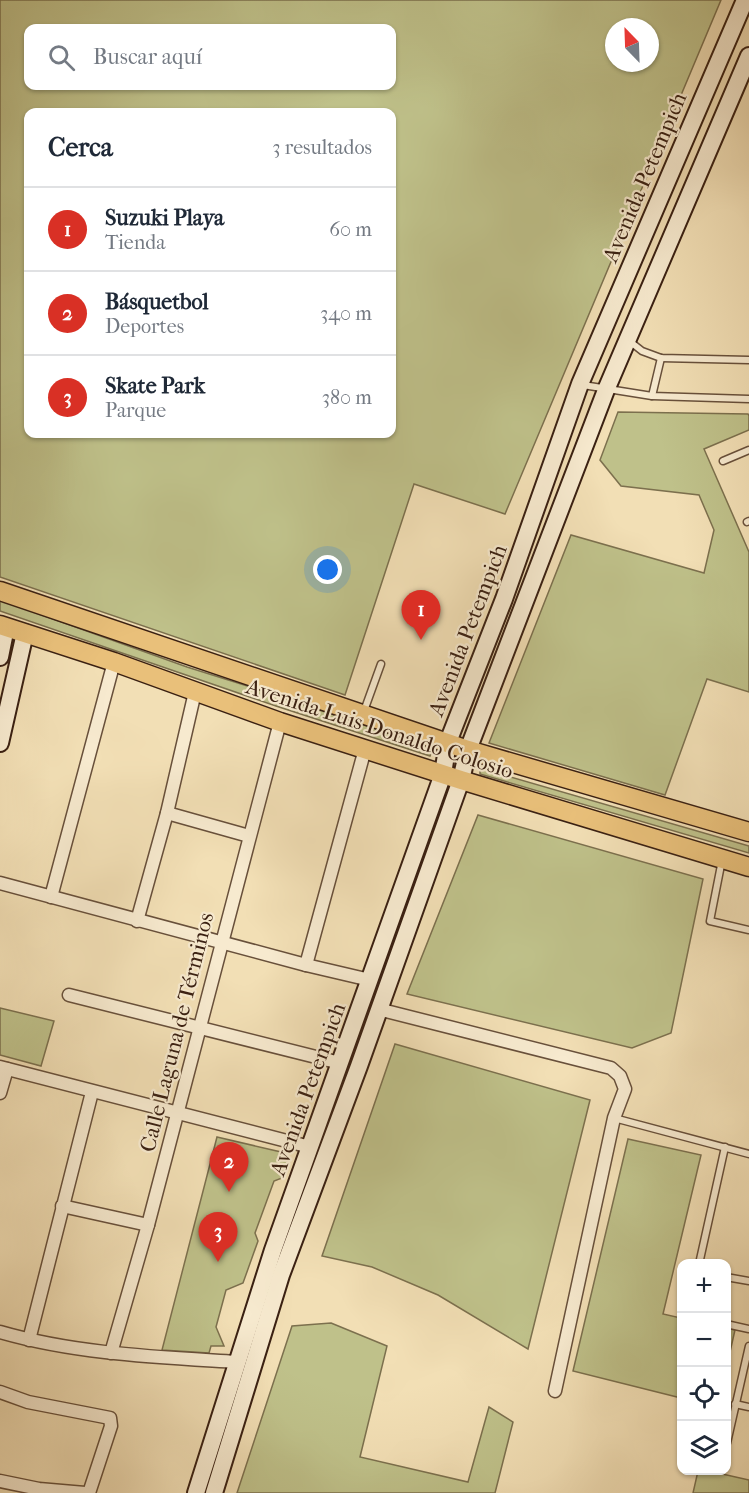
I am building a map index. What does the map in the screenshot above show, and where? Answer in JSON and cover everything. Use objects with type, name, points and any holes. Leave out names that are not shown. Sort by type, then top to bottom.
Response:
[{"type":"main road","name":"Avenida Petempich","points":[[196,1493],[273,1250],[443,774],[448,742],[504,599],[580,384],[744,0]]},
{"type":"main road","name":"Avenida Petempich","points":[[214,1493],[281,1275],[359,1066],[461,780],[468,750],[606,390],[749,56]]},
{"type":"main road","name":"Avenida Luis Donaldo Colosio","points":[[0,591],[468,750],[749,832]]},
{"type":"main road","name":"Avenida Luis Donaldo Colosio","points":[[3,626],[114,662],[280,722],[461,780],[749,867]]},
{"type":"main road","points":[[0,657],[3,626]]},
{"type":"main road","points":[[0,743],[25,633]]},
{"type":"street","points":[[51,897],[114,662]]},
{"type":"street","points":[[137,921],[167,813],[195,692]]},
{"type":"street","name":"Calle Laguna de Términos","points":[[111,1353],[148,1225],[280,722]]},
{"type":"street","points":[[306,965],[365,749]]},
{"type":"street","points":[[167,813],[249,836]]},
{"type":"street","points":[[0,883],[137,921],[370,980]]},
{"type":"street","points":[[69,995],[340,1064]]},
{"type":"street","points":[[378,1009],[611,1068],[620,1076],[625,1089],[614,1118],[555,1391]]},
{"type":"street","points":[[0,1093],[3,1068],[310,1147]]},
{"type":"street","points":[[29,1340],[92,1092]]},
{"type":"street","points":[[62,1206],[148,1225]]},
{"type":"street","points":[[0,1332],[29,1340],[111,1353],[236,1362]]},
{"type":"street","points":[[0,1392],[40,1405],[86,1415],[102,1415],[110,1418],[111,1426],[87,1493],[39,1489],[0,1481]]},
{"type":"lane","points":[[628,340],[642,351],[661,358],[749,360]]},
{"type":"lane","points":[[652,396],[661,358]]},
{"type":"lane","points":[[580,384],[652,396],[749,399]]},
{"type":"lane","points":[[723,461],[749,450]]},
{"type":"lane","points":[[363,715],[381,664]]},
{"type":"lane","points":[[722,859],[710,921],[749,930]]},
{"type":"lane","points":[[614,1118],[749,1154]]},
{"type":"lane","points":[[700,1259],[724,1147]]},
{"type":"lane","points":[[731,1278],[749,1281]]},
{"type":"lane","points":[[731,1325],[749,1329]]},
{"type":"lane","points":[[731,1424],[749,1346]]},
{"type":"lane","points":[[735,1404],[749,1407]]},
{"type":"green space","points":[[0,0],[721,0],[505,514],[414,484],[345,695],[0,577]]},
{"type":"green space","points":[[618,412],[748,414],[749,416],[749,430],[704,449],[749,552],[749,692],[707,679],[665,795],[489,743],[571,535],[704,573],[714,530],[699,495],[621,486],[600,460]]},
{"type":"green space","points":[[0,600],[187,667],[434,745],[430,756],[276,706],[0,611]]},
{"type":"green space","points":[[483,769],[749,846],[749,853],[480,774]]},
{"type":"green space","points":[[445,794],[447,797],[378,989],[376,988]]},
{"type":"green space","points":[[478,815],[703,879],[671,1033],[632,1048],[407,994]]},
{"type":"green space","points":[[371,999],[373,1000],[325,1130],[327,1123]]},
{"type":"green space","points":[[0,1008],[54,1021],[41,1066],[0,1055]]},
{"type":"green space","points":[[395,1044],[590,1100],[528,1349],[438,1295],[372,1267],[322,1256]]},
{"type":"green space","points":[[217,1137],[281,1152],[288,1160],[282,1178],[274,1181],[255,1233],[258,1241],[243,1283],[226,1290],[216,1327],[224,1346],[211,1346],[209,1353],[162,1350]]},
{"type":"green space","points":[[628,1139],[701,1155],[663,1314],[677,1317],[677,1397],[573,1371]]},
{"type":"green space","points":[[331,1323],[387,1346],[360,1457],[468,1482],[489,1407],[513,1422],[495,1493],[237,1493],[292,1326]]},
{"type":"green space","points":[[731,1329],[735,1330],[731,1348]]},
{"type":"green space","points":[[697,1475],[727,1475],[749,1480],[749,1493],[693,1493]]},
{"type":"place","name":"Suzuki Playa","points":[[421,640]]},
{"type":"place","name":"Básquetbol","points":[[229,1192]]},
{"type":"place","name":"Skate Park","points":[[218,1262]]}]
